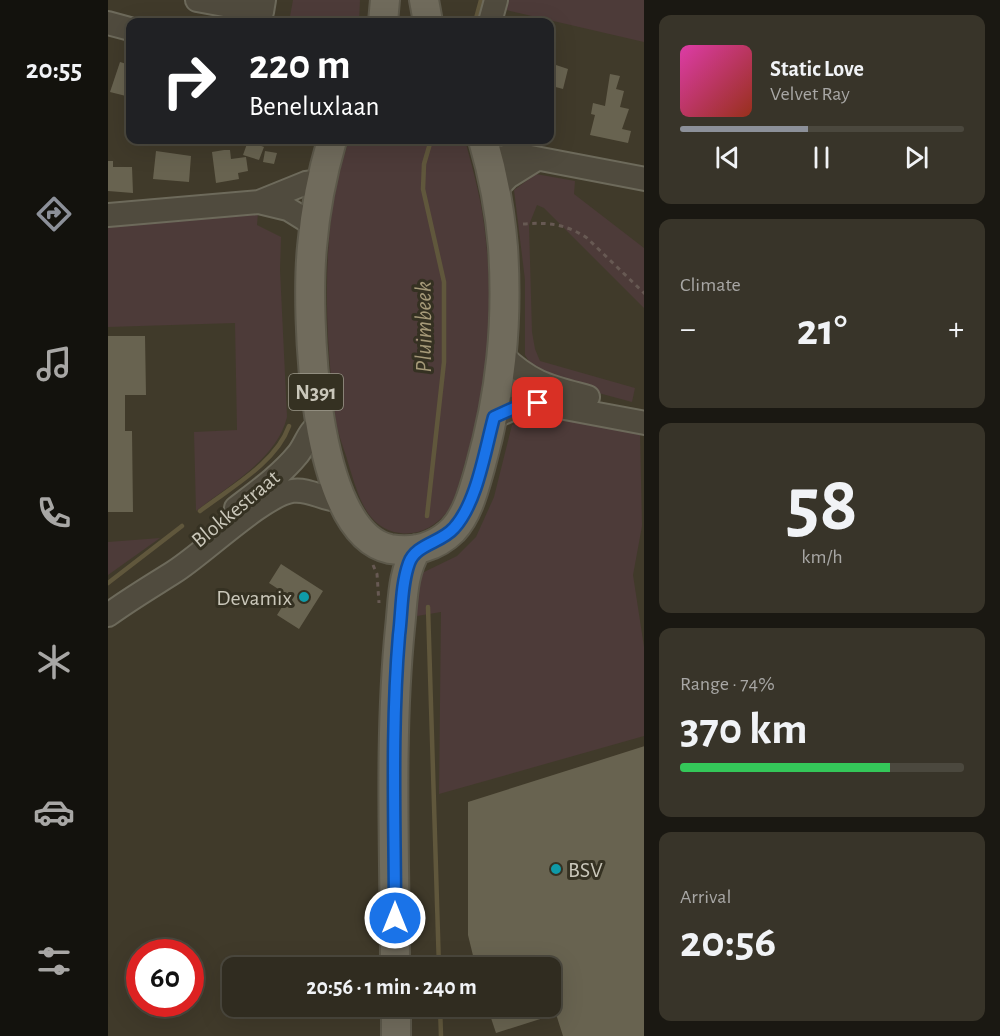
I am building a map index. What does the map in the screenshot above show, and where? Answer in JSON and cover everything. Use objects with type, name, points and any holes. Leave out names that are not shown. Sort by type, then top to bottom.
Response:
[{"type":"main road","points":[[383,18],[385,0]]},
{"type":"main road","points":[[424,0],[427,18]]},
{"type":"main road","name":"N391","points":[[331,144],[315,223],[310,266],[309,324],[316,399],[341,500],[356,526],[378,546],[387,559],[390,575],[396,668],[395,957]]},
{"type":"main road","points":[[378,546],[402,550],[417,549],[436,543],[460,520],[476,484],[494,417],[503,356],[502,246],[495,190],[486,151]]},
{"type":"main road","name":"N391","points":[[396,668],[405,576],[410,560],[417,549]]},
{"type":"main road","points":[[396,1017],[396,1036]]},
{"type":"street","points":[[197,0],[262,12],[264,0]]},
{"type":"street","points":[[491,18],[496,0]]},
{"type":"street","points":[[108,22],[126,28]]},
{"type":"street","points":[[486,151],[508,156],[525,156],[644,179]]},
{"type":"street","points":[[495,190],[513,174],[537,159]]},
{"type":"street","points":[[108,215],[259,202],[306,183],[322,181]]},
{"type":"street","points":[[259,202],[288,209],[300,214],[309,222],[315,223]]},
{"type":"street","points":[[503,356],[518,370],[543,385],[644,413]]},
{"type":"street","points":[[494,417],[525,403],[538,403],[644,423]]},
{"type":"street","name":"Blokkestraat","points":[[143,589],[166,566],[288,464],[315,427],[321,424]]},
{"type":"street","name":"Blokkestraat","points":[[108,615],[143,589],[174,572],[279,495],[306,491],[341,500]]},
{"type":"path","points":[[516,225],[553,223],[576,231],[587,238],[644,293]]},
{"type":"shaded area","points":[[293,0],[360,0],[359,18],[290,18]]},
{"type":"shaded area","points":[[505,0],[644,0],[644,42],[554,21],[554,18],[541,18],[502,9]]},
{"type":"shaded area","points":[[348,144],[466,144],[483,215],[488,270],[488,328],[482,385],[471,441],[455,497],[447,512],[432,526],[413,533],[388,530],[371,517],[360,498],[339,435],[331,377],[327,298],[331,219]]},
{"type":"shaded area","points":[[536,174],[575,181],[574,194],[644,248],[644,308],[544,208],[537,205],[529,225],[532,332],[540,361],[635,388],[632,402],[539,377],[525,355],[525,280],[514,190]]},
{"type":"shaded area","points":[[258,213],[257,225],[281,237],[280,270],[287,417],[282,432],[263,458],[237,481],[196,511],[194,432],[237,430],[235,323],[108,327],[108,220]]},
{"type":"shaded area","points":[[546,415],[640,433],[642,526],[633,575],[644,647],[644,736],[439,794],[441,612],[417,616],[417,580],[424,572],[457,556],[476,537],[494,497],[512,425]]},
{"type":"shaded area","points":[[160,538],[108,575],[108,542]]},
{"type":"building","points":[[120,62],[126,64],[126,96],[110,92]]},
{"type":"building","points":[[556,65],[568,69],[563,89],[554,87]]},
{"type":"building","points":[[610,74],[620,76],[616,89],[624,91],[620,107],[629,109],[622,129],[631,131],[628,143],[590,135],[595,115],[591,114],[593,103],[605,106]]},
{"type":"building","points":[[247,144],[264,147],[259,160],[243,155]]},
{"type":"building","points":[[230,150],[231,159],[246,157],[248,171],[238,173],[239,179],[216,183],[212,152]]},
{"type":"building","points":[[156,151],[191,156],[189,182],[153,179]]},
{"type":"building","points":[[265,151],[277,153],[274,164],[263,162]]},
{"type":"building","points":[[108,161],[113,161],[113,167],[132,167],[133,193],[108,191]]},
{"type":"building","points":[[108,336],[145,336],[146,395],[125,395],[125,431],[132,431],[133,512],[108,512]]},
{"type":"building","name":"Devamix","points":[[281,564],[323,591],[299,629],[277,615],[289,596],[269,583]]},
{"type":"building","name":"BSV","points":[[644,746],[644,1036],[563,1036],[557,1017],[561,1017],[561,957],[473,957],[468,935],[468,802]]},
{"type":"building","name":"BSV","points":[[491,1017],[547,1017],[496,1033]]},
{"type":"waterway","name":"Pluimbeek","points":[[476,18],[481,0]]},
{"type":"waterway","name":"Pluimbeek","points":[[427,516],[444,362],[444,282],[423,189],[424,164],[430,144]]},
{"type":"waterway","points":[[200,511],[263,463],[274,452],[289,426]]},
{"type":"waterway","points":[[108,583],[182,526]]},
{"type":"waterway","name":"Pluimbeek","points":[[428,607],[439,957]]},
{"type":"waterway","name":"Pluimbeek","points":[[440,1017],[441,1036]]},
{"type":"place","name":"Devamix","points":[[304,597]]},
{"type":"place","name":"BSV","points":[[556,869]]},
{"type":"route","points":[[395,918],[396,668],[405,576],[410,560],[417,549],[436,543],[454,529],[460,520],[476,484],[494,417],[525,403],[538,403]]}]
